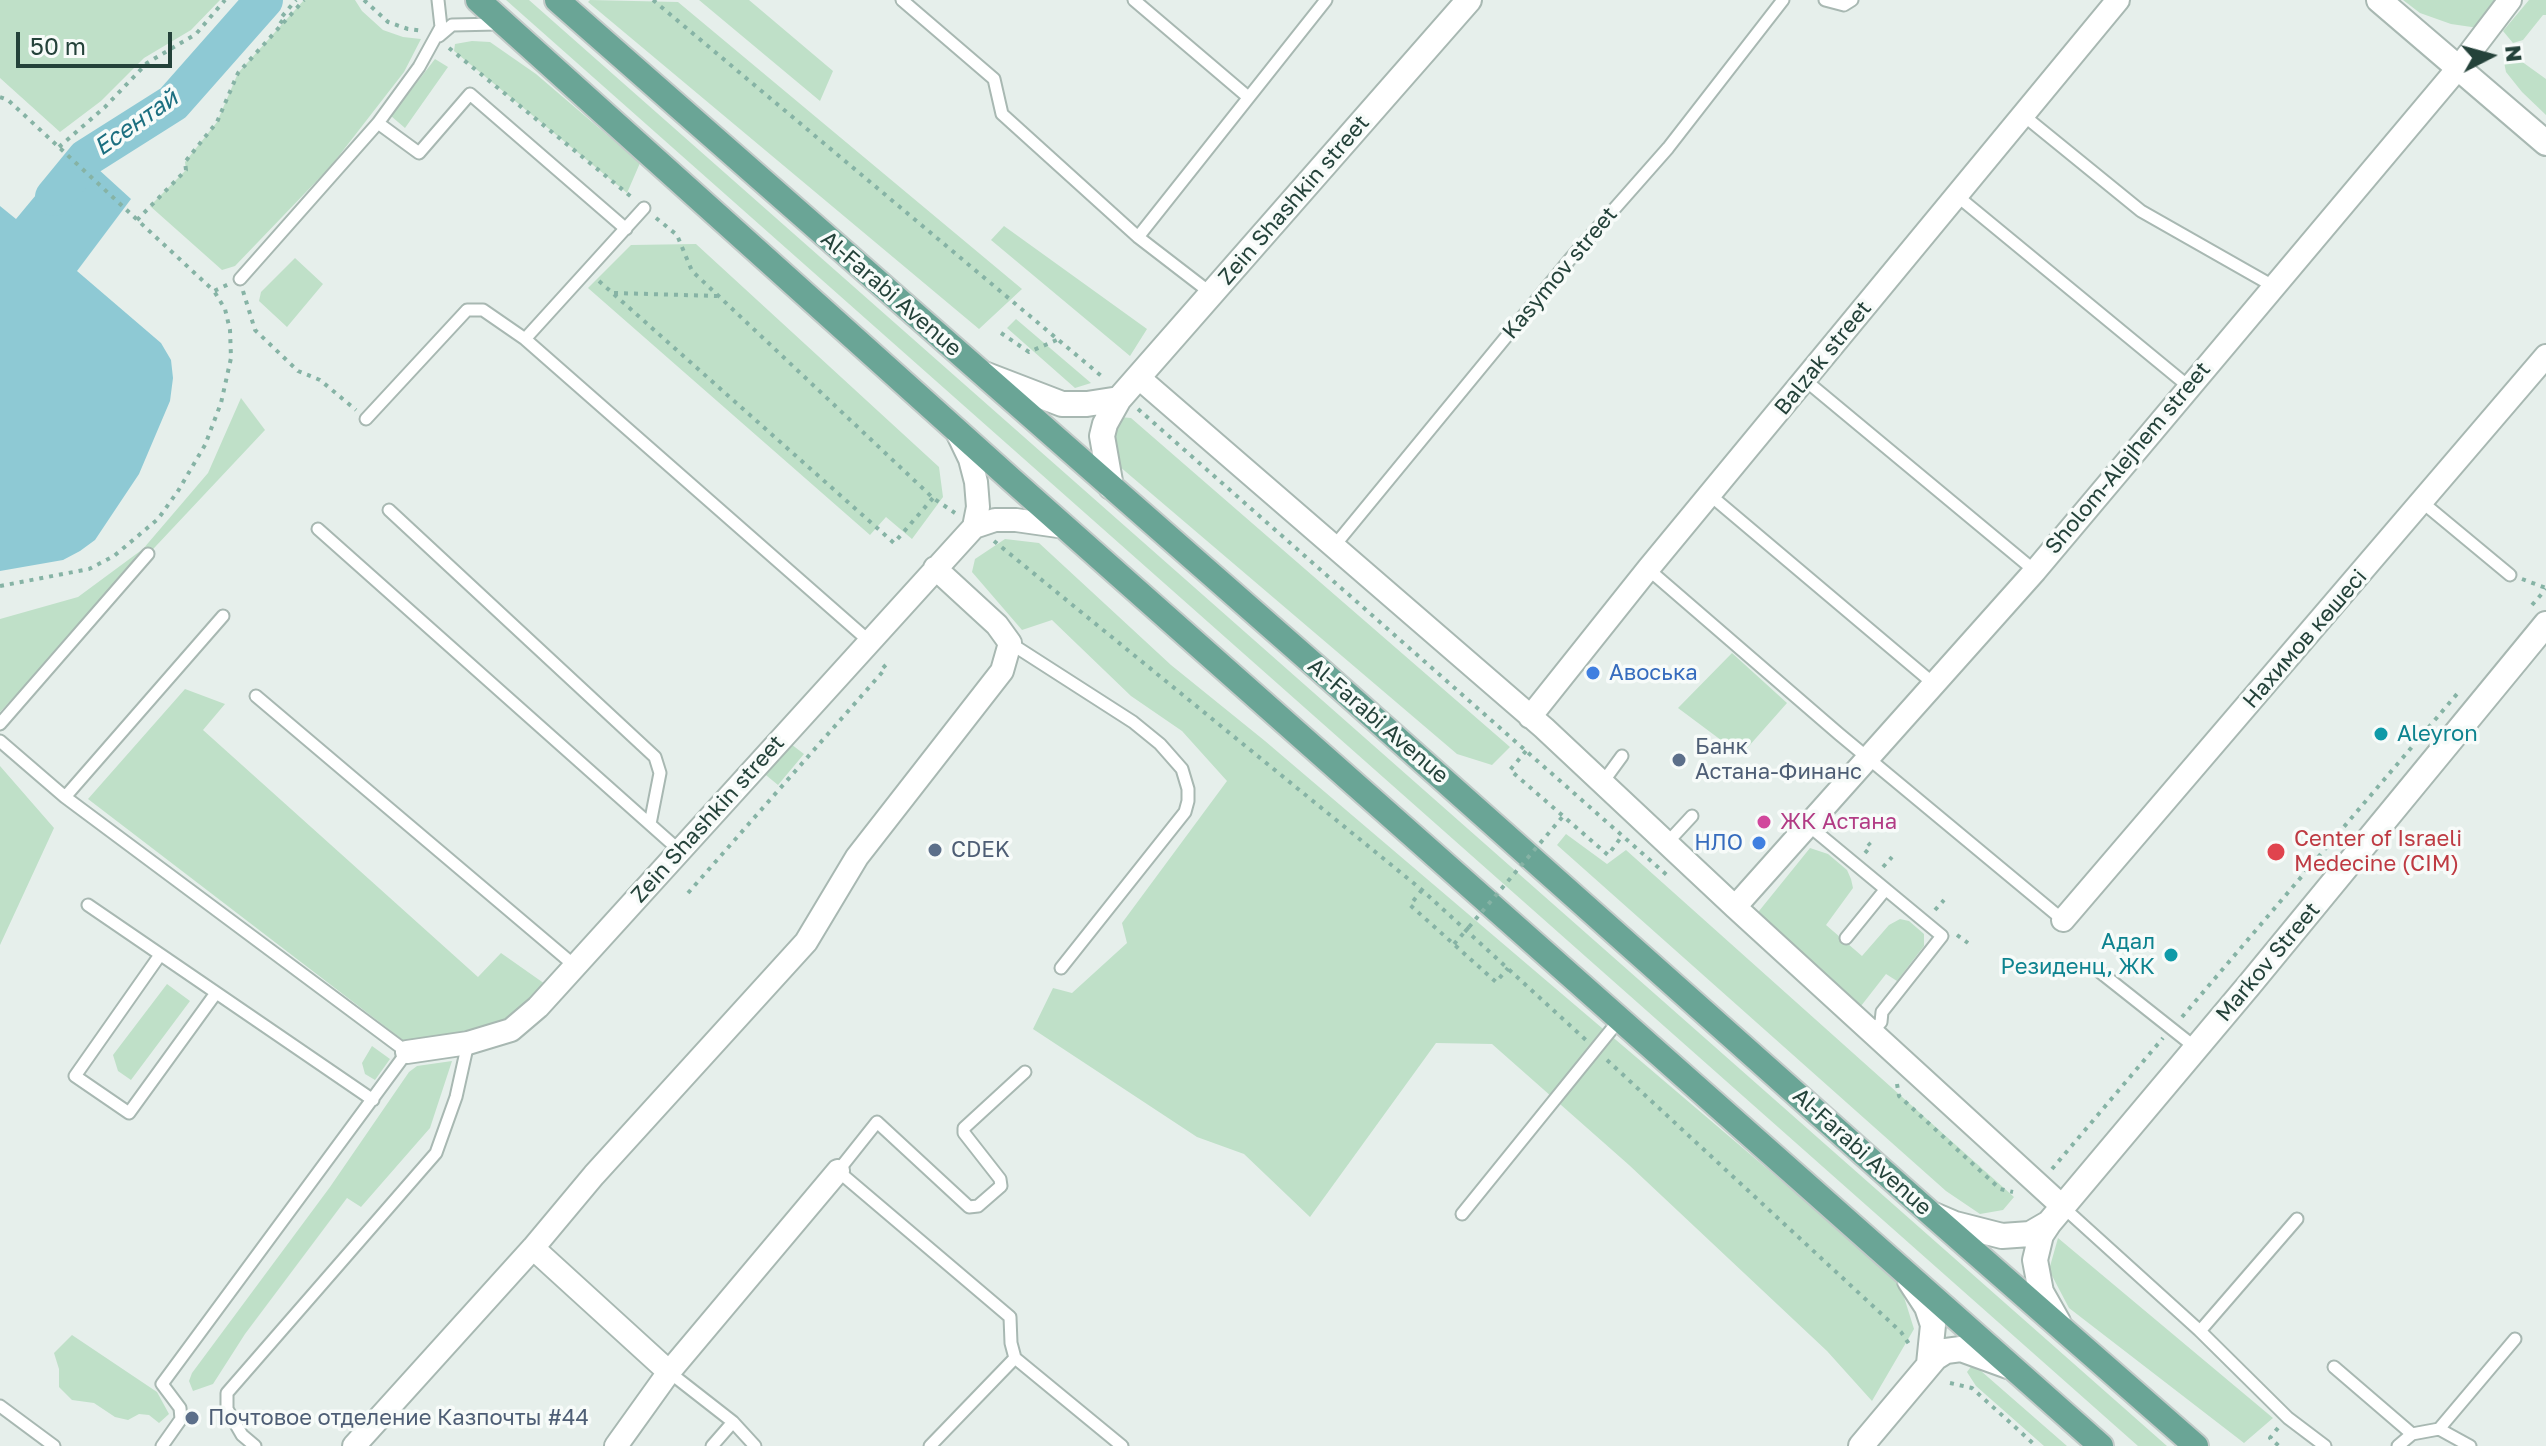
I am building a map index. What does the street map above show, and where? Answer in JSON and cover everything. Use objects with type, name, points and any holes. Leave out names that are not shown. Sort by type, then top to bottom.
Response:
[{"type":"main road","points":[[478,0],[1065,527],[2101,1446]]},
{"type":"main road","name":"Al-Farabi Avenue","points":[[560,1],[2196,1446]]},
{"type":"street","name":"Zein Shashkin street","points":[[1111,487],[1102,436],[1120,395],[1469,0]]},
{"type":"street","name":"Balzak street","points":[[1530,717],[1648,569],[2118,0]]},
{"type":"street","points":[[2379,0],[2546,143]]},
{"type":"street","name":"Sholom-Alejhem street","points":[[1735,907],[2035,571],[2459,67],[2510,0]]},
{"type":"street","name":"Нахимов көшесі","points":[[2063,920],[2546,356]]},
{"type":"street","points":[[984,374],[1062,404],[1087,404],[1120,395]]},
{"type":"street","points":[[1138,377],[1335,545],[1603,782],[2039,1185],[2056,1215]]},
{"type":"street","points":[[955,428],[970,459],[976,482],[978,507],[975,528],[995,520],[1065,527]]},
{"type":"street","name":"Zein Shashkin street","points":[[407,1052],[468,1043],[511,1030],[538,1007],[935,568],[975,528]]},
{"type":"street","points":[[354,1446],[806,942],[857,857],[1002,671],[1010,643],[997,625],[935,568]]},
{"type":"street","name":"Markov Street","points":[[2056,1215],[2196,1049],[2536,618]]},
{"type":"street","points":[[616,1446],[669,1372],[838,1171]]},
{"type":"street","points":[[1930,1213],[1955,1224],[2002,1236],[2030,1234],[2056,1215]]},
{"type":"street","points":[[2056,1215],[2037,1247],[2036,1276],[2050,1311],[2066,1333]]},
{"type":"street","points":[[533,1248],[669,1372]]},
{"type":"street","points":[[1903,1269],[1927,1307],[1933,1325],[1929,1364]]},
{"type":"street","points":[[1861,1446],[1929,1364],[1946,1351],[1961,1349],[2014,1368]]},
{"type":"lane","points":[[438,0],[440,42]]},
{"type":"lane","points":[[902,0],[994,79],[1002,114],[1138,237],[1212,294]]},
{"type":"lane","points":[[1134,0],[1248,97]]},
{"type":"lane","points":[[1138,237],[1326,0]]},
{"type":"lane","name":"Kasymov street","points":[[1335,545],[1561,270],[1668,148],[1783,0]]},
{"type":"lane","points":[[1825,0],[1844,5],[1852,0]]},
{"type":"lane","points":[[240,279],[378,123],[452,25],[506,24]]},
{"type":"lane","points":[[378,123],[419,153],[470,94],[626,229]]},
{"type":"lane","points":[[2023,115],[2141,211],[2273,286]]},
{"type":"lane","points":[[1956,195],[2188,386]]},
{"type":"lane","points":[[525,339],[644,208]]},
{"type":"lane","points":[[366,419],[467,310],[483,310],[525,339],[867,644]]},
{"type":"lane","points":[[1805,380],[2035,571]]},
{"type":"lane","points":[[1710,495],[1935,685]]},
{"type":"lane","points":[[2422,502],[2510,575]]},
{"type":"lane","points":[[389,510],[655,757],[660,773],[650,824]]},
{"type":"lane","points":[[318,529],[680,851]]},
{"type":"lane","points":[[0,724],[148,554]]},
{"type":"lane","points":[[1648,569],[1867,758],[2063,920]]},
{"type":"lane","points":[[65,797],[223,616]]},
{"type":"lane","points":[[1010,643],[1133,722],[1160,744],[1182,769],[1188,789],[1185,812],[1061,968]]},
{"type":"lane","points":[[256,696],[575,966]]},
{"type":"lane","points":[[0,741],[65,797],[407,1052],[162,1384],[180,1408],[181,1419],[162,1446]]},
{"type":"lane","points":[[1603,782],[1622,756]]},
{"type":"lane","points":[[1667,843],[1692,816]]},
{"type":"lane","points":[[1808,825],[1942,936],[1882,1012],[1881,1022],[1872,1032]]},
{"type":"lane","points":[[1846,938],[1885,890]]},
{"type":"lane","points":[[88,905],[373,1100]]},
{"type":"lane","points":[[160,955],[75,1076],[129,1113],[216,993]]},
{"type":"lane","points":[[2095,968],[2196,1049]]},
{"type":"lane","points":[[1462,1214],[1620,1019]]},
{"type":"lane","points":[[255,1446],[242,1435],[227,1409],[227,1393],[436,1153],[456,1097],[468,1043]]},
{"type":"lane","points":[[1025,1072],[964,1128],[964,1133],[1000,1179],[1001,1186],[978,1206],[969,1207],[877,1122],[838,1171],[1010,1317],[1015,1358],[1122,1446]]},
{"type":"lane","points":[[2056,1215],[2200,1331],[2288,1418],[2325,1446]]},
{"type":"lane","points":[[2200,1331],[2297,1219]]},
{"type":"lane","points":[[2439,1429],[2515,1339]]},
{"type":"lane","points":[[930,1446],[1015,1358]]},
{"type":"lane","points":[[2334,1367],[2412,1434]]},
{"type":"lane","points":[[669,1372],[733,1422],[755,1446]]},
{"type":"lane","points":[[0,1406],[54,1446]]},
{"type":"lane","points":[[712,1446],[733,1422]]},
{"type":"lane","points":[[2398,1446],[2412,1434],[2439,1429],[2470,1446]]},
{"type":"path","points":[[59,147],[105,107],[147,63],[196,34],[225,0]]},
{"type":"path","points":[[283,23],[279,20],[296,0]]},
{"type":"path","points":[[137,220],[186,170],[185,162],[217,122],[238,73],[304,0]]},
{"type":"path","points":[[364,0],[388,22],[424,31]]},
{"type":"path","points":[[653,0],[1059,339],[1677,884]]},
{"type":"path","points":[[440,42],[551,129],[677,235],[692,271],[933,498],[975,528],[1468,928],[1901,1332],[1911,1347]]},
{"type":"path","points":[[0,97],[8,100],[214,291],[225,309],[230,330],[231,358],[221,403],[205,445],[158,519],[114,556],[89,569],[0,586]]},
{"type":"path","points":[[588,271],[894,543],[933,498]]},
{"type":"path","points":[[214,291],[240,279],[255,330],[298,371],[320,380],[366,419]]},
{"type":"path","points":[[612,292],[719,296]]},
{"type":"path","points":[[1001,333],[1029,352],[1059,339]]},
{"type":"path","points":[[2510,575],[2546,588],[2536,618]]},
{"type":"path","points":[[688,893],[886,668],[867,644]]},
{"type":"path","points":[[1905,1062],[1895,1074],[1899,1096],[2000,1189],[2032,1194],[2465,684]]},
{"type":"path","points":[[1526,751],[1510,770],[1608,855],[1622,836]]},
{"type":"path","points":[[1454,944],[1564,815]]},
{"type":"path","points":[[1866,853],[1871,846],[1868,843]]},
{"type":"path","points":[[1422,890],[1410,905],[1496,982],[1508,968]]},
{"type":"path","points":[[1950,1383],[1972,1388],[2036,1446]]},
{"type":"path","points":[[2279,1446],[2270,1438],[2280,1425]]},
{"type":"green space","points":[[0,0],[220,0],[191,30],[144,58],[101,101],[60,132],[0,78]]},
{"type":"green space","points":[[304,0],[355,0],[383,30],[421,39],[404,72],[331,166],[235,266],[222,270],[150,206],[186,170],[185,162],[217,122],[238,73]]},
{"type":"green space","points":[[506,0],[529,0],[2167,1446],[2138,1446]]},
{"type":"green space","points":[[699,0],[749,0],[833,71],[820,101]]},
{"type":"green space","points":[[2403,0],[2500,0],[2492,30],[2451,24],[2420,13]]},
{"type":"green space","points":[[2529,0],[2546,0],[2546,15],[2523,40],[2513,43],[2503,31]]},
{"type":"green space","points":[[588,2],[678,2],[1022,289],[979,329]]},
{"type":"green space","points":[[490,42],[536,74],[640,163],[627,193],[454,51],[455,44]]},
{"type":"green space","points":[[2514,56],[2546,79],[2546,115],[2506,72],[2503,57]]},
{"type":"green space","points":[[435,59],[448,67],[405,128],[391,116]]},
{"type":"green space","points":[[1004,226],[1147,329],[1130,356],[991,240]]},
{"type":"green space","points":[[696,244],[939,467],[943,497],[912,539],[886,517],[870,535],[588,288],[631,245]]},
{"type":"green space","points":[[295,258],[323,284],[287,327],[259,301],[261,292]]},
{"type":"green space","points":[[1016,319],[1091,383],[1075,388],[1007,328]]},
{"type":"green space","points":[[241,398],[265,430],[0,712],[0,619],[78,597],[143,549],[208,473]]},
{"type":"green space","points":[[1119,417],[1131,418],[1510,747],[1492,765],[1457,754],[1112,460],[1112,431]]},
{"type":"green space","points":[[1005,539],[1039,543],[1171,665],[1265,741],[1899,1281],[1914,1329],[1872,1401],[1827,1351],[1629,1165],[1492,1044],[1436,1043],[1310,1217],[1244,1154],[1197,1137],[1033,1029],[1053,988],[1072,993],[1127,943],[1122,923],[1227,781],[1182,731],[1131,696],[1052,620],[1022,630],[972,572],[975,559]]},
{"type":"green space","points":[[1732,653],[1787,703],[1741,755],[1678,708]]},
{"type":"green space","points":[[185,689],[225,704],[203,730],[478,977],[501,953],[545,984],[505,1024],[408,1044],[88,799]]},
{"type":"green space","points":[[787,741],[804,754],[778,785],[761,771]]},
{"type":"green space","points":[[0,766],[54,828],[0,945]]},
{"type":"green space","points":[[1566,834],[1607,864],[1626,850],[2014,1197],[2003,1210],[1980,1214],[1946,1191],[1557,845]]},
{"type":"green space","points":[[1810,848],[1828,854],[1847,870],[1853,888],[1826,925],[1862,956],[1889,925],[1900,919],[1909,921],[1924,934],[1924,946],[1897,981],[1886,974],[1861,1006],[1755,916]]},
{"type":"green space","points":[[167,984],[190,1001],[131,1080],[118,1071],[113,1055]]},
{"type":"green space","points":[[372,1046],[390,1059],[375,1080],[365,1074],[362,1063]]},
{"type":"green space","points":[[452,1061],[430,1128],[361,1207],[347,1198],[245,1334],[213,1384],[193,1391],[189,1381],[192,1373],[330,1187],[409,1072],[417,1066]]},
{"type":"green space","points":[[2058,1238],[2273,1418],[2244,1443],[2069,1308],[2049,1270]]},
{"type":"green space","points":[[72,1335],[157,1392],[169,1414],[159,1423],[149,1415],[139,1414],[128,1420],[115,1417],[94,1403],[72,1400],[59,1387],[59,1369],[54,1353]]},
{"type":"green space","points":[[1973,1364],[2067,1446],[2044,1446],[1976,1386],[1967,1372]]},
{"type":"water","points":[[75,148],[131,199],[77,271],[161,343],[171,360],[173,378],[170,401],[139,474],[95,540],[63,560],[0,571],[0,206],[16,219]]},
{"type":"waterway","name":"Есентай","points":[[54,197],[86,158],[173,103],[264,0]]},
{"type":"place","name":"Авоська","points":[[1593,673]]},
{"type":"place","name":"Aleyron","points":[[2381,734]]},
{"type":"place","name":"Банк Астана-Финанс","points":[[1679,760]]},
{"type":"place","name":"ЖК Астана","points":[[1764,822]]},
{"type":"place","name":"НЛО","points":[[1759,843]]},
{"type":"place","name":"CDEK","points":[[935,850]]},
{"type":"place","name":"Center of Israeli Medecine (CIM)","points":[[2276,852]]},
{"type":"place","name":"Адал Резиденц, ЖК","points":[[2171,955]]},
{"type":"place","name":"Почтовое отделение Казпочты #44","points":[[192,1418]]}]
